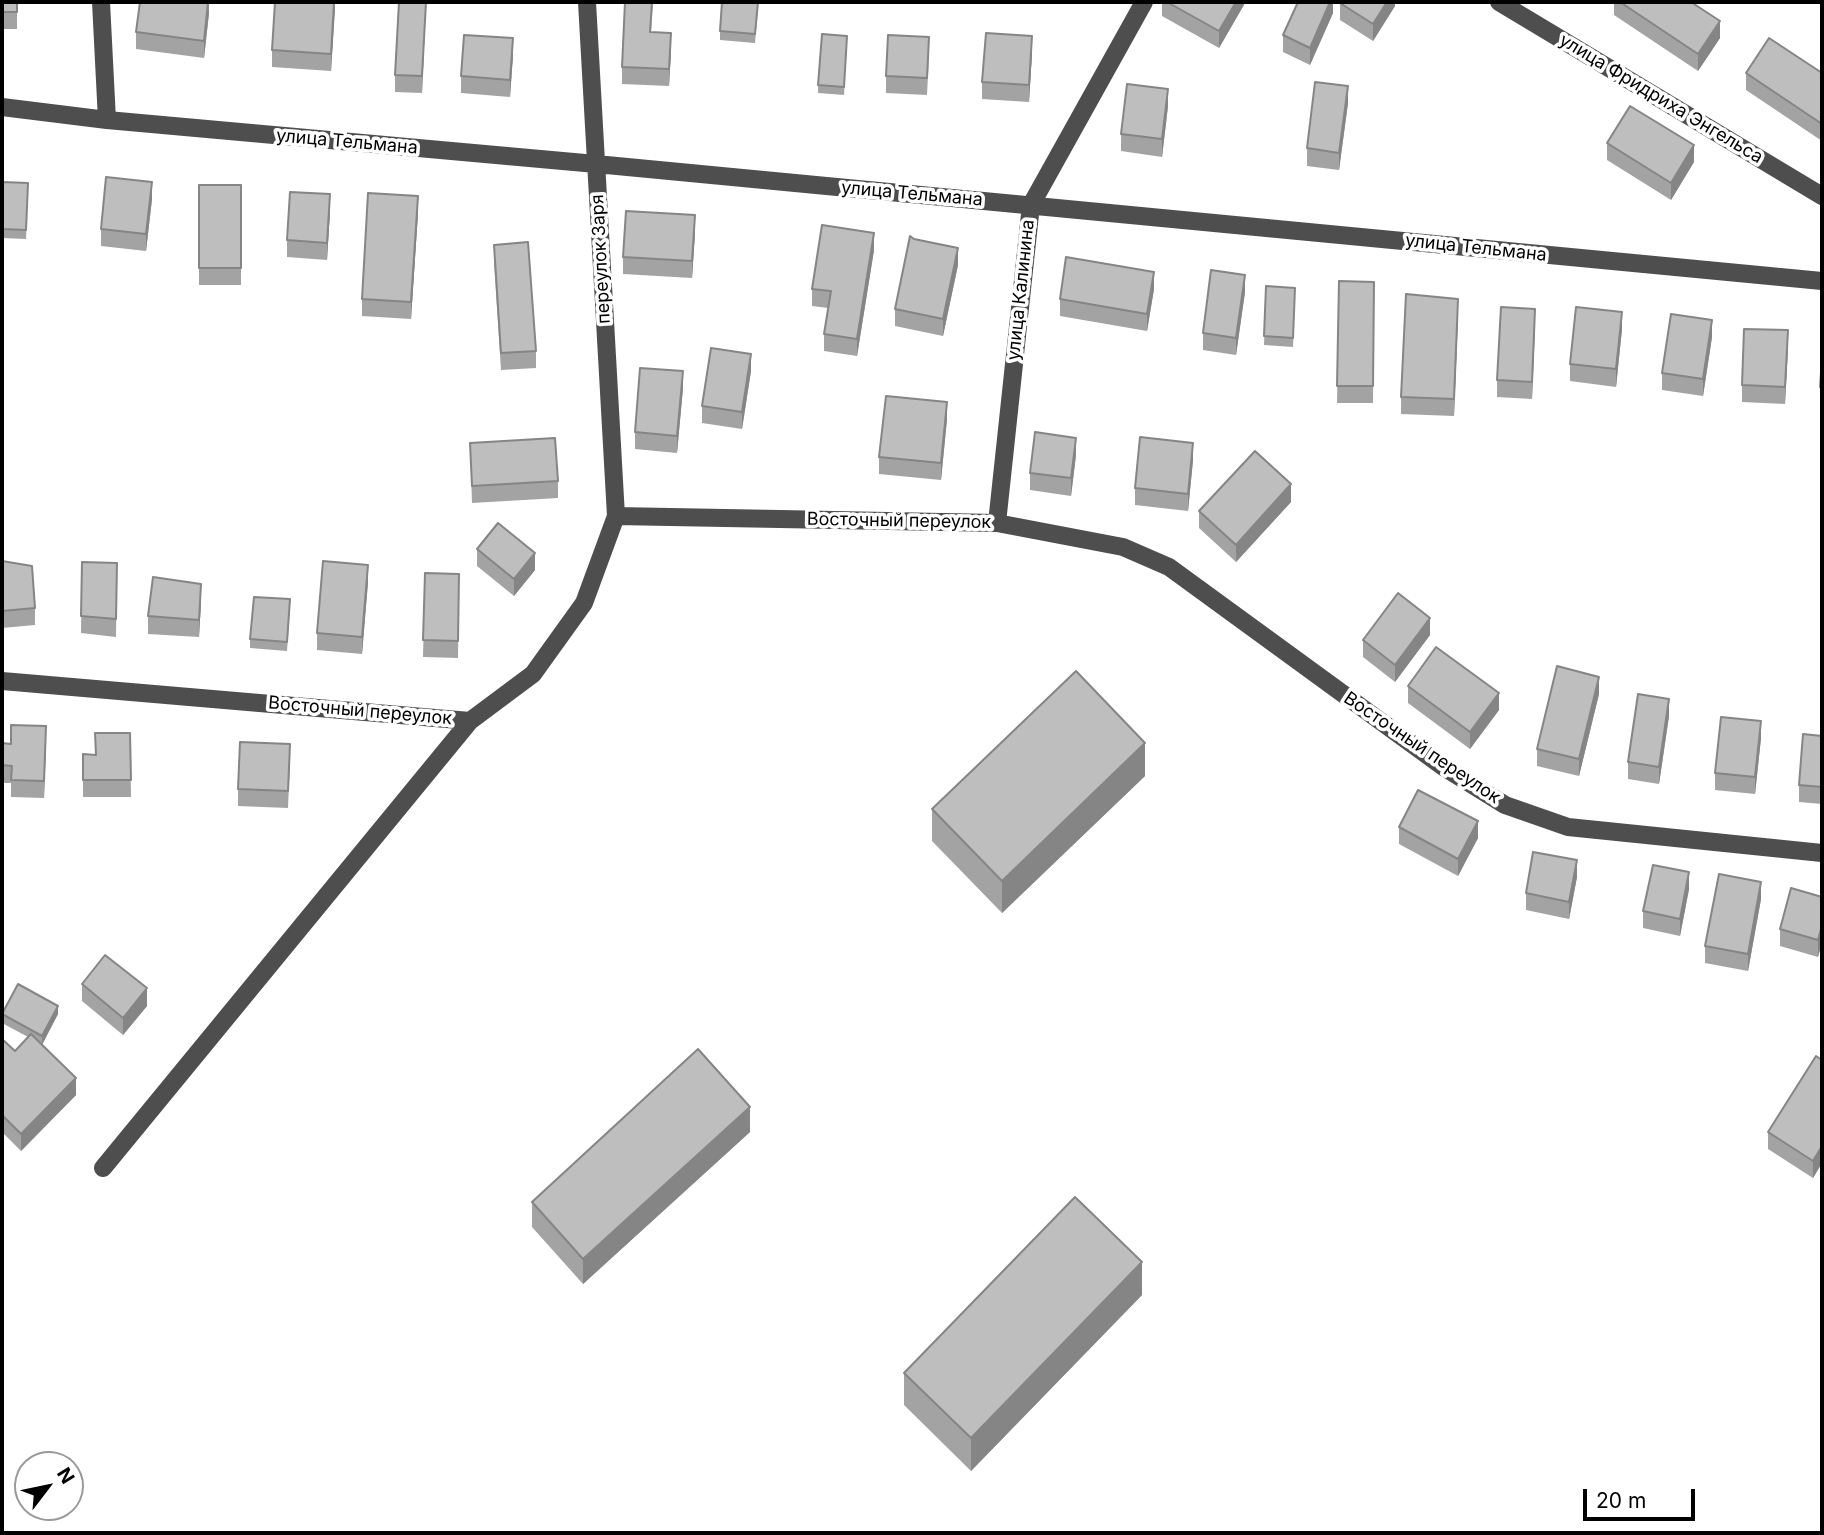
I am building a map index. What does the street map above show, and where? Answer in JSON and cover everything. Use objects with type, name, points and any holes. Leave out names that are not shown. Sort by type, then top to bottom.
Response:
[{"type":"street","points":[[101,2],[107,120]]},
{"type":"street","name":"переулок Заря","points":[[587,2],[616,516]]},
{"type":"street","name":"улица Калинина","points":[[996,523],[1031,205],[1144,2]]},
{"type":"street","name":"улица Фридриха Энгельса","points":[[1499,2],[1822,196]]},
{"type":"street","name":"улица Тельмана","points":[[2,107],[107,120],[1031,205],[1822,282]]},
{"type":"street","name":"Восточный переулок","points":[[2,681],[470,721],[533,674],[584,603],[616,516],[996,523],[1123,547],[1168,567],[1442,766],[1505,805],[1568,827],[1822,853]]},
{"type":"street","points":[[103,1168],[470,721]]},
{"type":"building","points":[[2,2],[17,2],[17,12],[2,12]]},
{"type":"building","points":[[140,2],[208,2],[204,41],[136,32]]},
{"type":"building","points":[[275,2],[334,2],[331,54],[272,50]]},
{"type":"building","points":[[399,2],[426,2],[422,76],[395,75]]},
{"type":"building","points":[[625,2],[652,2],[650,32],[671,33],[669,69],[622,67]]},
{"type":"building","points":[[722,2],[758,2],[755,34],[720,31]]},
{"type":"building","points":[[1167,2],[1236,2],[1219,31]]},
{"type":"building","points":[[1298,2],[1330,2],[1310,48],[1283,35]]},
{"type":"building","points":[[1340,2],[1387,2],[1373,24]]},
{"type":"building","points":[[1620,2],[1691,2],[1720,21],[1698,54]]},
{"type":"building","points":[[986,33],[1032,36],[1029,85],[982,82]]},
{"type":"building","points":[[822,34],[847,36],[844,87],[818,85]]},
{"type":"building","points":[[464,35],[513,38],[510,80],[461,76]]},
{"type":"building","points":[[888,35],[929,37],[927,78],[886,76]]},
{"type":"building","points":[[1769,38],[1822,73],[1822,124],[1746,73]]},
{"type":"building","points":[[1315,82],[1348,86],[1339,153],[1307,148]]},
{"type":"building","points":[[1127,84],[1168,89],[1162,139],[1121,134]]},
{"type":"building","points":[[1630,106],[1694,145],[1671,183],[1607,143]]},
{"type":"building","points":[[106,177],[152,182],[146,234],[101,229]]},
{"type":"building","points":[[2,182],[28,183],[26,230],[2,229]]},
{"type":"building","points":[[199,185],[241,185],[241,268],[199,268]]},
{"type":"building","points":[[290,192],[330,194],[327,243],[287,240]]},
{"type":"building","points":[[368,193],[418,196],[411,302],[362,299]]},
{"type":"building","points":[[626,211],[695,215],[692,261],[623,257]]},
{"type":"building","points":[[822,225],[874,233],[857,339],[824,334],[831,291],[812,289]]},
{"type":"building","points":[[910,236],[958,248],[943,319],[895,309]]},
{"type":"building","points":[[528,242],[536,351],[501,353],[494,245]]},
{"type":"building","points":[[1066,257],[1154,272],[1147,314],[1060,299]]},
{"type":"building","points":[[1211,270],[1245,275],[1236,338],[1203,333]]},
{"type":"building","points":[[1339,281],[1374,282],[1373,386],[1337,386]]},
{"type":"building","points":[[1266,286],[1295,288],[1293,338],[1264,336]]},
{"type":"building","points":[[1406,294],[1458,299],[1454,399],[1401,397]]},
{"type":"building","points":[[1501,307],[1535,309],[1532,382],[1497,380]]},
{"type":"building","points":[[1576,307],[1622,312],[1616,369],[1570,364]]},
{"type":"building","points":[[1671,314],[1712,320],[1703,379],[1662,373]]},
{"type":"building","points":[[1744,329],[1788,330],[1785,387],[1742,385]]},
{"type":"building","points":[[711,348],[751,354],[742,412],[702,406]]},
{"type":"building","points":[[1822,357],[1822,388],[1820,387]]},
{"type":"building","points":[[640,368],[683,371],[677,436],[635,432]]},
{"type":"building","points":[[886,396],[947,402],[941,463],[879,457]]},
{"type":"building","points":[[1035,432],[1076,438],[1071,478],[1030,473]]},
{"type":"building","points":[[1140,437],[1193,443],[1188,494],[1135,488]]},
{"type":"building","points":[[555,438],[558,481],[472,486],[470,443]]},
{"type":"building","points":[[1255,451],[1291,484],[1236,545],[1199,511]]},
{"type":"building","points":[[498,523],[535,553],[514,579],[477,549]]},
{"type":"building","points":[[2,561],[32,566],[35,608],[2,611]]},
{"type":"building","points":[[323,561],[368,565],[362,637],[317,633]]},
{"type":"building","points":[[82,562],[117,563],[116,619],[81,616]]},
{"type":"building","points":[[425,573],[459,574],[458,641],[423,640]]},
{"type":"building","points":[[153,577],[201,584],[199,620],[148,616]]},
{"type":"building","points":[[1398,593],[1430,618],[1395,665],[1363,640]]},
{"type":"building","points":[[254,597],[290,599],[287,642],[250,639]]},
{"type":"building","points":[[1436,647],[1499,693],[1470,732],[1408,686]]},
{"type":"building","points":[[1557,666],[1599,677],[1579,759],[1537,749]]},
{"type":"building","points":[[1076,671],[1145,743],[1002,881],[932,809]]},
{"type":"building","points":[[1638,694],[1669,699],[1659,767],[1628,762]]},
{"type":"building","points":[[1721,717],[1761,721],[1755,777],[1715,773]]},
{"type":"building","points":[[11,725],[46,726],[44,781],[11,780],[12,766],[2,765],[2,743],[11,744]]},
{"type":"building","points":[[95,733],[130,733],[131,780],[83,780],[83,754],[96,755]]},
{"type":"building","points":[[1803,734],[1822,736],[1822,787],[1799,785]]},
{"type":"building","points":[[240,742],[290,744],[288,791],[238,789]]},
{"type":"building","points":[[1418,790],[1478,821],[1458,859],[1399,827]]},
{"type":"building","points":[[1533,852],[1577,860],[1569,902],[1526,893]]},
{"type":"building","points":[[1653,865],[1689,872],[1680,919],[1643,911]]},
{"type":"building","points":[[1719,874],[1761,882],[1748,954],[1705,946]]},
{"type":"building","points":[[1791,888],[1822,897],[1822,925],[1818,940],[1780,929]]},
{"type":"building","points":[[105,955],[147,988],[123,1018],[82,984]]},
{"type":"building","points":[[18,984],[58,1006],[42,1036],[2,1014]]},
{"type":"building","points":[[31,1034],[76,1078],[21,1134],[2,1115],[2,1039],[15,1051]]},
{"type":"building","points":[[698,1049],[750,1107],[583,1259],[532,1202]]},
{"type":"building","points":[[1816,1056],[1822,1060],[1822,1146],[1813,1161],[1768,1132]]},
{"type":"building","points":[[1075,1197],[1142,1262],[971,1438],[904,1373]]}]
